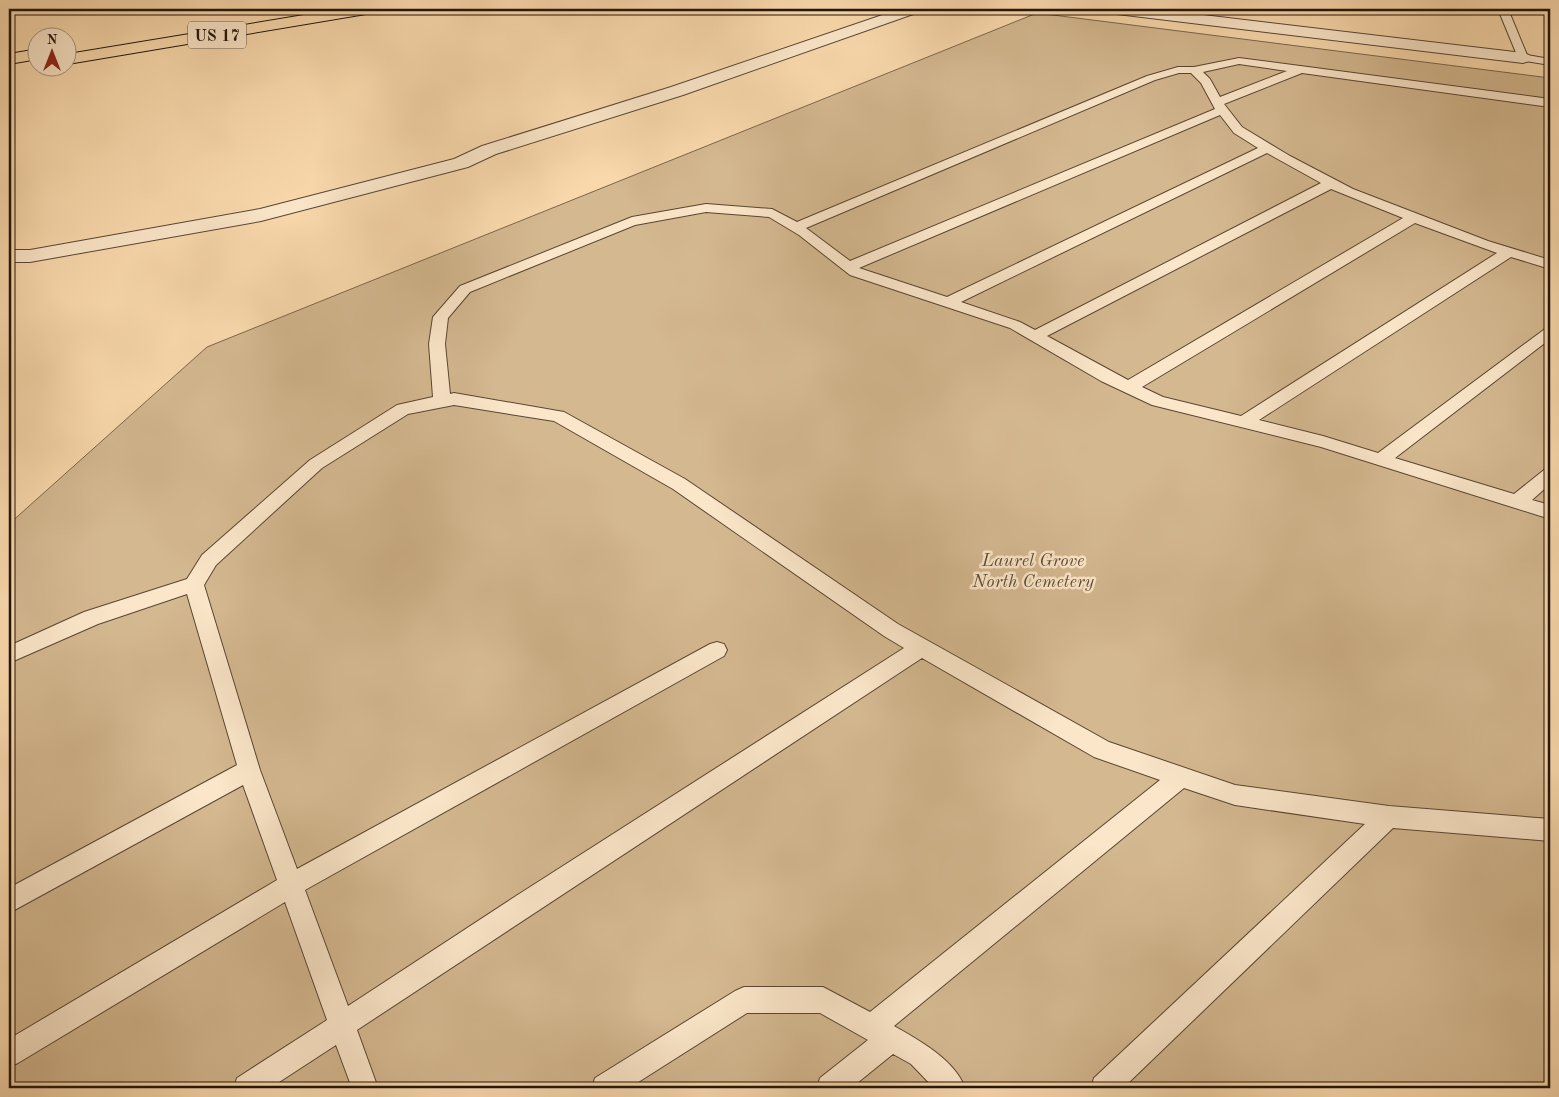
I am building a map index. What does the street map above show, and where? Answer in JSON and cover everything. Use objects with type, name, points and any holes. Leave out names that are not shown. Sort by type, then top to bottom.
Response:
[{"type":"highway","name":"US 17","points":[[78,58],[366,9]]},
{"type":"highway","points":[[78,46],[182,24]]},
{"type":"highway","points":[[9,59],[28,56]]},
{"type":"highway","points":[[9,69],[28,66]]},
{"type":"street","points":[[9,256],[30,256],[261,215],[461,163],[489,150],[678,91],[914,9]]},
{"type":"street","points":[[1117,9],[1523,58]]},
{"type":"lane","points":[[1503,9],[1523,58],[1550,62]]},
{"type":"lane","points":[[796,227],[1151,78],[1178,70],[1194,70],[1239,61],[1550,103]]},
{"type":"lane","points":[[849,267],[1300,69]]},
{"type":"lane","points":[[1194,70],[1206,81],[1219,106],[1238,130],[1267,148],[1348,192],[1509,252],[1550,265]]},
{"type":"lane","points":[[947,303],[1267,148]]},
{"type":"lane","points":[[1035,336],[1332,183]]},
{"type":"lane","points":[[442,401],[437,344],[441,317],[465,289],[632,221],[706,208],[772,213],[796,227],[855,272],[1015,325],[1158,401],[1323,442],[1550,512]]},
{"type":"lane","points":[[1129,387],[1415,217]]},
{"type":"lane","points":[[1244,422],[1509,252]]},
{"type":"lane","points":[[1382,459],[1550,332]]},
{"type":"lane","points":[[9,656],[91,618],[194,584],[209,560],[316,464],[402,409],[454,399],[558,416],[679,484],[920,648],[1102,750],[1235,795],[1389,817],[1550,830]]},
{"type":"lane","points":[[1518,501],[1550,474]]},
{"type":"lane","points":[[194,584],[249,770],[365,1088]]},
{"type":"lane","points":[[247,1088],[525,904],[920,648]]},
{"type":"lane","points":[[9,1054],[291,885],[718,650]]},
{"type":"lane","points":[[9,901],[249,770]]},
{"type":"lane","points":[[830,1088],[881,1033],[1180,777]]},
{"type":"lane","points":[[1104,1088],[1389,817]]},
{"type":"lane","points":[[605,1088],[744,1000],[823,1000],[920,1055],[952,1088]]},
{"type":"green space","name":"Laurel Grove North Cemetery","points":[[1037,13],[1550,78],[1550,1088],[9,1088],[9,524],[207,347]]}]
